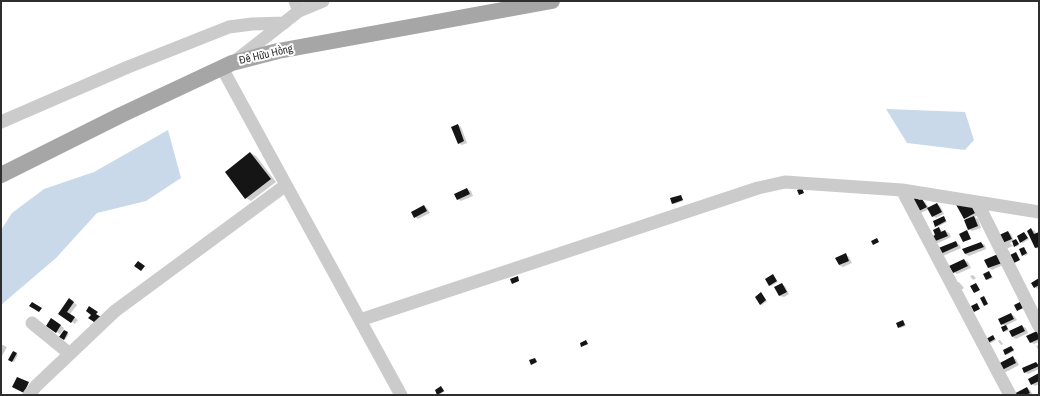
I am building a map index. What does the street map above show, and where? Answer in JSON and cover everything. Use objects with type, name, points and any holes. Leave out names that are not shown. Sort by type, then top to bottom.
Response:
[{"type":"main road","name":"Đê Hữu Hồng","points":[[1,175],[121,115],[227,66],[278,51],[552,1]]},
{"type":"street","points":[[323,1],[297,6],[284,23],[227,66],[286,185],[401,395]]},
{"type":"street","points":[[1,122],[128,67],[229,27],[252,24],[284,23]]},
{"type":"street","points":[[360,320],[758,188],[785,182],[902,190],[1039,212]]},
{"type":"street","points":[[29,395],[36,386],[115,311],[286,185]]},
{"type":"street","points":[[902,190],[1010,395]]},
{"type":"street","points":[[977,202],[1039,326]]},
{"type":"street","points":[[32,323],[70,354]]},
{"type":"water","points":[[886,109],[965,112],[974,140],[965,150],[907,143]]},
{"type":"water","points":[[168,130],[181,178],[146,201],[97,213],[56,258],[1,305],[1,230],[12,213],[44,189],[94,172]]},
{"type":"building","points":[[458,124],[464,141],[458,144],[451,127]]},
{"type":"building","points":[[250,152],[271,179],[245,199],[225,172]]},
{"type":"building","points":[[467,188],[470,194],[457,200],[454,194]]},
{"type":"building","points":[[802,188],[804,193],[799,195],[797,190]]},
{"type":"building","points":[[916,194],[919,200],[922,199],[927,207],[915,213],[909,195]]},
{"type":"building","points":[[681,195],[683,200],[672,204],[670,198]]},
{"type":"building","points":[[954,201],[969,202],[975,213],[964,219]]},
{"type":"building","points":[[937,203],[942,212],[932,217],[927,208]]},
{"type":"building","points":[[424,205],[427,211],[414,218],[411,212]]},
{"type":"building","points":[[944,216],[946,221],[935,227],[933,221]]},
{"type":"building","points":[[974,216],[978,226],[968,230],[964,220]]},
{"type":"building","points":[[939,227],[941,232],[945,230],[948,236],[933,242],[931,237],[935,235],[933,230]]},
{"type":"building","points":[[1031,228],[1034,234],[1039,232],[1039,247],[1035,248],[1027,231]]},
{"type":"building","points":[[967,230],[971,239],[963,242],[959,234]]},
{"type":"building","points":[[1008,231],[1012,239],[1000,244],[997,236]]},
{"type":"building","points":[[1024,232],[1028,238],[1020,243],[1017,236]]},
{"type":"building","points":[[877,238],[879,242],[873,245],[871,241]]},
{"type":"building","points":[[1016,239],[1019,244],[1014,247],[1012,241]]},
{"type":"building","points":[[956,241],[958,246],[938,255],[936,249]]},
{"type":"building","points":[[981,242],[984,247],[965,254],[962,249]]},
{"type":"building","points":[[1024,247],[1027,253],[1022,256],[1019,249]]},
{"type":"building","points":[[1016,252],[1020,260],[1014,263],[1010,255]]},
{"type":"building","points":[[846,253],[849,261],[839,265],[835,258]]},
{"type":"building","points":[[998,254],[1002,263],[988,268],[984,260]]},
{"type":"building","points":[[964,259],[968,266],[953,273],[949,266]]},
{"type":"building","points":[[138,261],[145,266],[141,271],[134,266]]},
{"type":"building","points":[[989,271],[992,277],[986,280],[983,274]]},
{"type":"building","points":[[773,274],[777,281],[769,286],[765,279]]},
{"type":"building","points":[[518,276],[519,281],[512,284],[510,279]]},
{"type":"building","points":[[1039,278],[1039,285],[1034,288],[1031,283]]},
{"type":"building","points":[[782,283],[787,292],[779,296],[774,287]]},
{"type":"building","points":[[976,283],[980,290],[974,293],[970,286]]},
{"type":"building","points":[[761,292],[766,300],[760,305],[755,297]]},
{"type":"building","points":[[984,296],[988,304],[984,306],[980,298]]},
{"type":"building","points":[[69,298],[74,302],[67,312],[75,317],[71,323],[58,314]]},
{"type":"building","points":[[32,302],[42,308],[39,312],[29,306]]},
{"type":"building","points":[[1020,302],[1023,308],[1017,311],[1014,305]]},
{"type":"building","points":[[977,303],[980,309],[974,312],[971,306]]},
{"type":"building","points":[[89,306],[98,312],[96,314],[101,317],[97,324],[88,318],[91,315],[86,311]]},
{"type":"building","points":[[1011,313],[1014,319],[1001,325],[998,319]]},
{"type":"building","points":[[51,318],[61,325],[56,333],[46,326]]},
{"type":"building","points":[[903,320],[905,325],[898,328],[896,323]]},
{"type":"building","points":[[1006,325],[1008,329],[1003,332],[1001,327]]},
{"type":"building","points":[[1022,325],[1025,331],[1012,337],[1009,331]]},
{"type":"building","points":[[64,330],[68,332],[64,340],[59,337]]},
{"type":"building","points":[[1037,331],[1039,339],[1030,343],[1026,336]]},
{"type":"building","points":[[993,335],[995,339],[988,343],[986,339]]},
{"type":"building","points":[[586,340],[588,344],[581,347],[580,343]]},
{"type":"building","points":[[1011,346],[1014,350],[1005,355],[1003,350]]},
{"type":"building","points":[[13,351],[17,353],[12,362],[8,360]]},
{"type":"building","points":[[1013,356],[1016,363],[1002,370],[998,364]]},
{"type":"building","points":[[535,358],[537,362],[531,365],[529,360]]},
{"type":"building","points":[[1036,362],[1039,366],[1024,373],[1022,368]]},
{"type":"building","points":[[1039,373],[1039,381],[1031,385],[1028,379]]},
{"type":"building","points":[[17,377],[29,382],[24,393],[12,387]]},
{"type":"building","points":[[441,386],[444,391],[437,395],[435,390]]},
{"type":"building","points":[[1027,387],[1030,393],[1026,395],[1012,395]]}]
